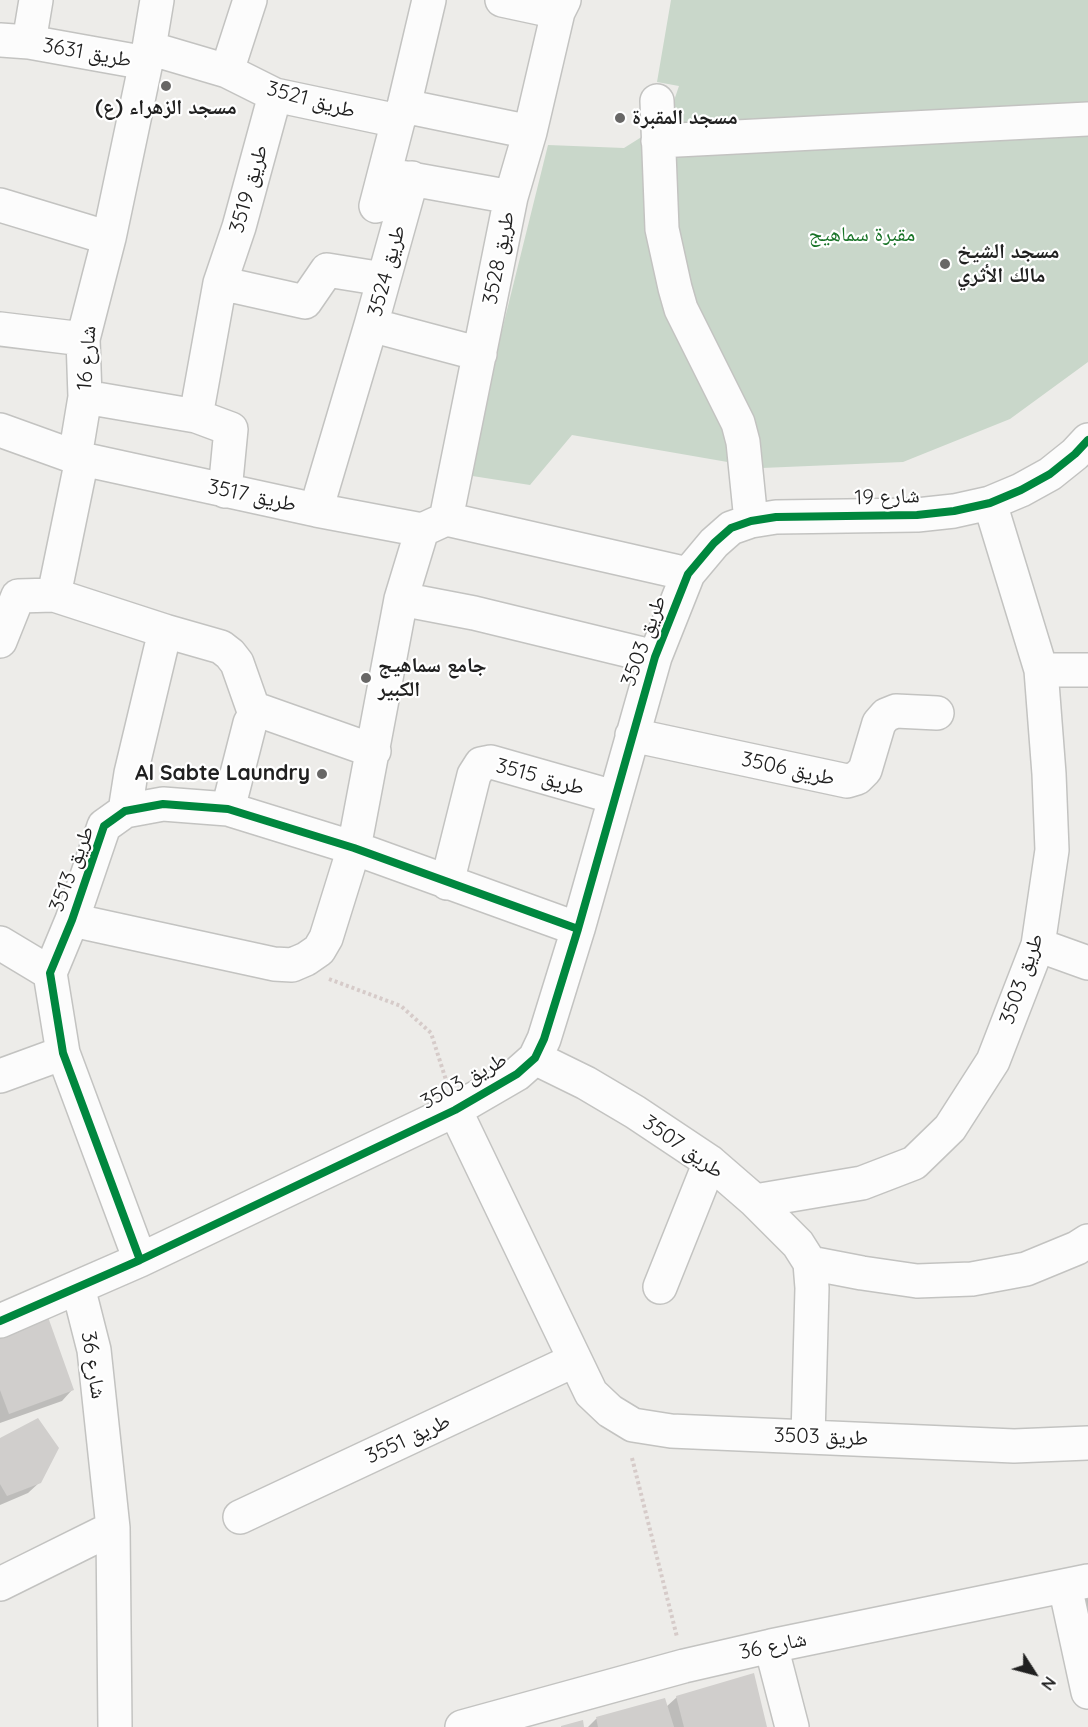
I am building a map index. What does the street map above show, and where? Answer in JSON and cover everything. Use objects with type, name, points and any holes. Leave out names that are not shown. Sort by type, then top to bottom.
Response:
[{"type":"street","name":"طريق 3631","points":[[36,0],[14,41],[148,55]]},
{"type":"street","name":"شارع 16","points":[[54,595],[78,458],[85,397],[83,339],[109,238],[148,55],[157,0]]},
{"type":"street","points":[[227,71],[250,0]]},
{"type":"street","name":"طريق 3524","points":[[429,0],[401,114],[398,176],[383,279],[371,325],[480,354]]},
{"type":"street","points":[[502,0],[561,6]]},
{"type":"street","name":"طريق 3528","points":[[434,524],[480,354],[511,197],[530,132],[561,6]]},
{"type":"street","name":"طريق 3521","points":[[148,55],[227,71],[275,95],[401,114]]},
{"type":"street","name":"طريق 3519","points":[[196,416],[220,283],[239,227],[275,95]]},
{"type":"street","points":[[657,101],[662,229],[675,288],[681,309],[738,423],[751,520]]},
{"type":"street","points":[[401,114],[530,132]]},
{"type":"street","points":[[658,141],[1088,119]]},
{"type":"street","points":[[398,176],[511,197]]},
{"type":"street","name":"طريق 3524","points":[[376,206],[398,176]]},
{"type":"street","points":[[0,205],[109,238]]},
{"type":"street","points":[[220,283],[305,302],[327,270],[383,279]]},
{"type":"street","points":[[316,510],[371,325]]},
{"type":"street","points":[[0,329],[83,339]]},
{"type":"street","points":[[85,397],[196,416],[231,429],[225,491]]},
{"type":"street","name":"طريق 3517","points":[[0,430],[78,458],[225,491],[316,510],[434,524],[688,574]]},
{"type":"street","name":"شارع 19","points":[[688,574],[730,528],[751,520],[776,517],[917,515],[954,511],[990,502],[1021,490],[1050,474],[1076,454],[1088,440]]},
{"type":"street","name":"طريق 3503","points":[[755,1201],[862,1183],[914,1163],[950,1128],[993,1061],[1038,945],[1052,850],[1041,670],[990,502]]},
{"type":"street","points":[[306,959],[319,950],[326,938],[354,848],[401,599],[434,524]]},
{"type":"street","name":"طريق 3503","points":[[78,1287],[140,1260],[455,1110],[517,1074],[535,1058],[544,1040],[578,929],[655,657],[688,574]]},
{"type":"street","points":[[0,641],[9,593],[54,595],[221,647],[237,663],[255,714]]},
{"type":"street","points":[[401,599],[474,613],[655,657]]},
{"type":"street","points":[[125,811],[131,773],[165,631]]},
{"type":"street","points":[[1041,670],[1088,670]]},
{"type":"street","points":[[228,808],[250,723],[255,714],[261,711],[374,751]]},
{"type":"street","name":"طريق 3506","points":[[632,735],[847,781],[857,778],[865,771],[879,723],[886,715],[896,711],[937,713]]},
{"type":"street","name":"طريق 3515","points":[[447,883],[474,775],[481,764],[491,762],[614,797]]},
{"type":"street","name":"طريق 3513","points":[[50,973],[72,920],[104,826],[125,811],[163,804],[228,808],[354,848],[578,929]]},
{"type":"street","name":"طريق 3513","points":[[72,920],[274,964],[292,965],[306,959]]},
{"type":"street","points":[[0,943],[50,973],[63,1053],[140,1260]]},
{"type":"street","points":[[1038,945],[1088,963]]},
{"type":"street","points":[[0,1076],[63,1053]]},
{"type":"street","name":"طريق 3507","points":[[535,1058],[586,1083],[710,1162],[755,1201],[798,1244],[810,1263]]},
{"type":"street","name":"طريق 3503","points":[[455,1110],[591,1393],[610,1411],[633,1425],[670,1431],[1014,1446],[1088,1443]]},
{"type":"street","points":[[660,1287],[710,1162]]},
{"type":"street","points":[[808,1437],[812,1288],[810,1263],[916,1281],[972,1279],[1026,1269],[1077,1248],[1088,1241]]},
{"type":"street","points":[[0,1321],[78,1287]]},
{"type":"street","name":"شارع 36","points":[[78,1287],[94,1350],[113,1528],[115,1727]]},
{"type":"street","name":"طريق 3551","points":[[240,1517],[575,1360]]},
{"type":"street","points":[[0,1584],[113,1528]]},
{"type":"street","points":[[1077,1584],[1088,1692]]},
{"type":"street","name":"شارع 36","points":[[462,1727],[684,1666],[771,1646],[1077,1584]]},
{"type":"street","points":[[771,1646],[792,1727]]},
{"type":"path","points":[[306,959],[332,982],[401,1006],[431,1033],[455,1110]]},
{"type":"path","points":[[633,1425],[629,1448],[684,1666]]},
{"type":"green space","name":"مقبرة سماهيج","points":[[671,0],[1088,0],[1088,362],[1010,419],[903,462],[762,468],[572,435],[530,485],[466,475],[548,145],[624,148],[667,121],[679,86],[657,82]]},
{"type":"building","points":[[48,1317],[74,1390],[9,1414],[0,1390],[0,1334]]},
{"type":"building","points":[[38,1418],[59,1448],[41,1483],[7,1496],[0,1484],[0,1438]]},
{"type":"building","points":[[754,1673],[767,1727],[684,1727],[676,1696]]},
{"type":"building","points":[[665,1698],[674,1727],[598,1727],[596,1717]]},
{"type":"building","points":[[583,1720],[584,1727],[561,1727],[561,1726]]},
{"type":"cycle path","points":[[0,1321],[140,1260],[455,1110],[517,1074],[535,1058],[544,1039],[578,929],[655,657],[688,574],[714,543],[731,528],[751,521],[776,517],[917,515],[954,511],[990,503],[1050,474],[1088,440]]},
{"type":"cycle path","points":[[140,1260],[63,1053],[50,973],[72,920],[104,826],[125,811],[163,804],[228,809],[354,848],[578,929]]},
{"type":"place","name":"مسجد الزهراء (ع)","points":[[166,86]]},
{"type":"place","name":"مسجد المقبرة","points":[[620,118]]},
{"type":"place","name":"مسجد الشيخ مالك الأثري","points":[[945,264]]},
{"type":"place","name":"جامع سماهيج الكبير","points":[[366,678]]},
{"type":"place","name":"Al Sabte Laundry","points":[[322,774]]}]
